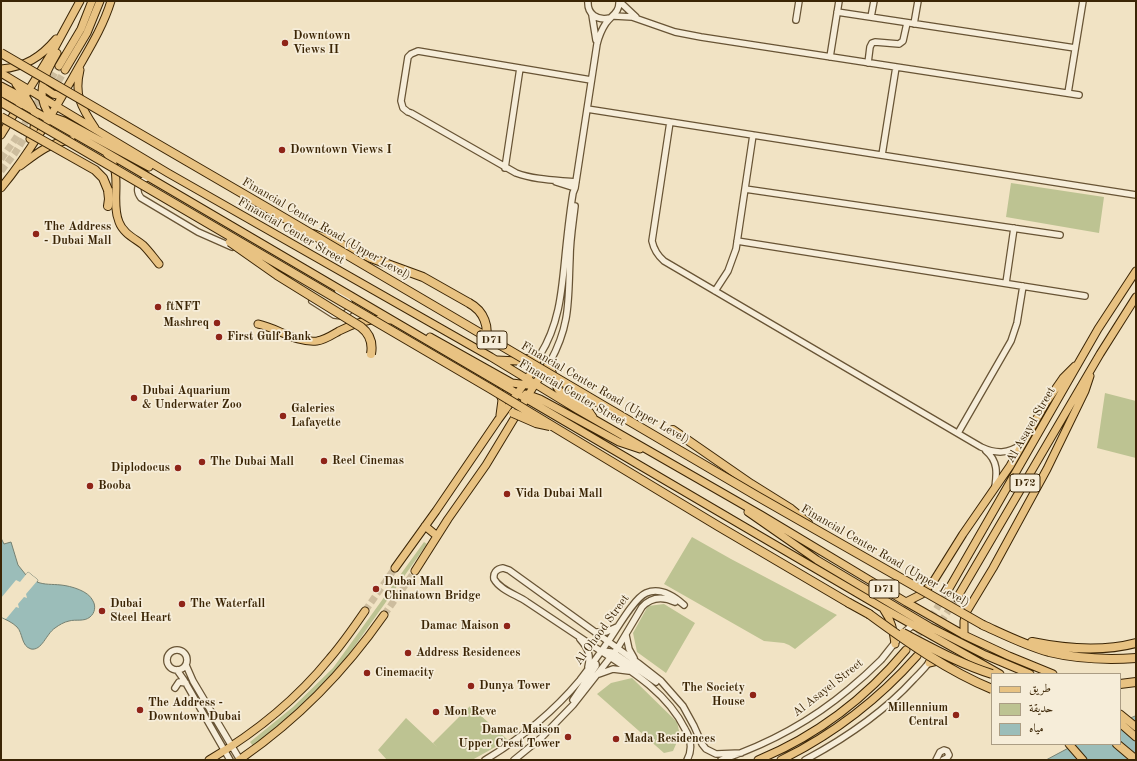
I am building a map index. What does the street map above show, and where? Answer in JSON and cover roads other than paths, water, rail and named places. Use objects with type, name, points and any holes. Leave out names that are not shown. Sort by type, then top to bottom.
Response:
[{"type":"highway","name":"Financial Center Road (Upper Level)","points":[[1,53],[814,529],[983,625],[1014,638]]},
{"type":"highway","name":"D71","points":[[1,102],[554,426],[718,526],[869,614],[915,646],[959,673],[991,689]]},
{"type":"highway","points":[[1,116],[96,170],[104,181],[108,190],[108,206]]},
{"type":"highway","points":[[213,227],[235,246],[277,275],[361,327],[370,338],[372,344],[372,354]]},
{"type":"highway","points":[[310,233],[330,239],[371,258],[415,274],[473,305],[480,311],[486,322],[487,335],[485,343]]},
{"type":"highway","points":[[513,413],[540,424],[554,426]]},
{"type":"highway","points":[[673,430],[790,509],[814,529]]},
{"type":"highway","points":[[869,614],[953,659],[970,667],[991,674]]},
{"type":"highway","points":[[1014,638],[1052,645],[1088,649],[1110,648],[1136,643]]},
{"type":"highway","points":[[1014,638],[1038,648],[1069,656],[1100,659],[1136,658]]},
{"type":"highway","points":[[1121,684],[1136,682]]},
{"type":"highway","points":[[1118,745],[1136,760]]},
{"type":"main road","points":[[1,135],[80,1]]},
{"type":"main road","points":[[92,1],[81,29],[62,68],[89,28],[100,1]]},
{"type":"main road","points":[[1,188],[49,118],[103,22],[111,1]]},
{"type":"main road","points":[[1,69],[15,67],[38,57],[47,50],[67,25]]},
{"type":"main road","points":[[49,118],[42,98],[43,87],[47,71],[62,44],[67,25]]},
{"type":"main road","points":[[82,61],[77,80],[78,96],[84,111],[96,130]]},
{"type":"main road","name":"Financial Center Street","points":[[1,73],[13,80],[27,93],[42,98],[168,173],[491,357],[516,373],[525,382],[535,384],[804,540],[906,602],[964,635],[1051,673]]},
{"type":"main road","points":[[3,89],[13,90],[15,88],[13,80]]},
{"type":"main road","points":[[43,87],[53,94],[61,97]]},
{"type":"main road","points":[[3,89],[27,93]]},
{"type":"main road","points":[[3,89],[20,104],[34,112],[61,123],[148,166],[168,173]]},
{"type":"main road","points":[[15,169],[35,128],[36,122],[27,93]]},
{"type":"main road","points":[[42,98],[61,97]]},
{"type":"main road","points":[[14,115],[34,112]]},
{"type":"main road","points":[[14,115],[26,118],[35,128]]},
{"type":"main road","points":[[61,123],[64,129],[149,177],[518,394],[535,400],[619,442],[650,451]]},
{"type":"main road","points":[[15,169],[42,150],[54,144],[74,140],[87,142]]},
{"type":"main road","points":[[104,151],[111,159],[114,167],[118,222],[125,232],[144,246],[159,264]]},
{"type":"main road","name":"Al Asayel Street","points":[[947,592],[1108,314],[1136,271]]},
{"type":"main road","name":"D72","points":[[957,598],[1092,367],[1136,297]]},
{"type":"main road","points":[[258,324],[268,326],[298,339],[316,341],[322,340],[349,326],[365,321],[376,319],[393,320]]},
{"type":"main road","points":[[404,327],[419,331],[512,383],[525,382]]},
{"type":"main road","points":[[491,357],[507,362],[518,361],[540,354]]},
{"type":"main road","points":[[395,568],[498,420],[518,394],[540,354]]},
{"type":"main road","points":[[906,602],[922,594],[933,582],[995,487],[1053,391],[1063,378],[1081,360]]},
{"type":"main road","points":[[415,571],[483,469],[550,362]]},
{"type":"main road","points":[[550,362],[552,373],[559,390],[585,407],[594,419]]},
{"type":"main road","points":[[964,635],[964,621],[967,611],[993,568],[1055,453],[1085,391],[1092,367]]},
{"type":"main road","points":[[512,383],[516,381],[516,373]]},
{"type":"main road","points":[[483,374],[502,397],[502,408],[498,420]]},
{"type":"main road","name":"D71","points":[[535,400],[555,416],[881,607],[939,639]]},
{"type":"main road","points":[[511,425],[525,414],[534,412],[555,416]]},
{"type":"main road","points":[[719,491],[812,557],[930,627],[998,673]]},
{"type":"main road","points":[[425,526],[437,536]]},
{"type":"main road","points":[[881,607],[889,617],[895,644]]},
{"type":"main road","points":[[209,760],[232,746],[272,717],[309,683],[338,649],[365,611]]},
{"type":"main road","points":[[240,760],[287,723],[324,689],[353,657],[384,615]]},
{"type":"main road","points":[[939,639],[948,640],[1028,673]]},
{"type":"main road","name":"Al Asayel Street","points":[[752,760],[759,760],[800,739],[840,714],[875,684],[906,650]]},
{"type":"main road","points":[[781,760],[826,736],[855,716],[894,681],[917,656]]},
{"type":"main road","points":[[929,663],[950,658],[980,662]]},
{"type":"main road","points":[[1121,715],[1136,727]]},
{"type":"main road","points":[[1121,724],[1136,737]]},
{"type":"main road","points":[[1070,745],[1083,760]]},
{"type":"street","points":[[582,1],[588,3],[592,14],[597,44]]},
{"type":"street","points":[[540,354],[551,332],[562,295],[572,193],[575,185],[597,44],[602,30],[618,8],[619,1]]},
{"type":"street","points":[[619,1],[637,18]]},
{"type":"street","points":[[796,20],[799,1]]},
{"type":"street","points":[[830,57],[839,1]]},
{"type":"street","points":[[871,17],[874,1]]},
{"type":"street","points":[[914,24],[918,1]]},
{"type":"street","points":[[1068,93],[1083,1]]},
{"type":"street","points":[[837,12],[1075,48]]},
{"type":"street","points":[[592,14],[600,19],[626,16],[637,18],[669,30],[694,36],[1079,95]]},
{"type":"street","points":[[868,63],[872,43],[899,44],[903,41],[907,23]]},
{"type":"street","points":[[575,185],[562,185],[554,181],[521,175],[505,168],[411,113],[404,105],[402,98],[407,65],[411,58],[428,54],[591,80]]},
{"type":"street","points":[[882,156],[896,67]]},
{"type":"street","points":[[505,168],[520,68]]},
{"type":"street","points":[[587,109],[1136,196]]},
{"type":"street","points":[[670,122],[652,241],[654,249],[664,261],[981,447],[989,451],[1002,453],[1015,449],[1022,444]]},
{"type":"street","points":[[715,291],[728,271],[734,256],[753,135]]},
{"type":"street","points":[[149,177],[142,181],[138,186],[138,193],[144,200],[198,232],[240,252],[330,313],[338,317],[342,316],[349,311],[349,302],[347,298],[332,286]]},
{"type":"street","points":[[550,362],[560,343],[567,318],[570,249],[576,193],[575,185]]},
{"type":"street","points":[[745,189],[1060,235]]},
{"type":"street","points":[[1006,283],[1014,228]]},
{"type":"street","points":[[737,241],[1085,296]]},
{"type":"street","points":[[958,434],[1011,342],[1017,323],[1023,286]]},
{"type":"street","points":[[981,447],[988,453],[996,464],[997,470],[995,487]]},
{"type":"street","points":[[638,663],[614,653],[602,651],[498,584],[494,579],[497,570],[500,568],[506,568],[608,642],[614,653],[632,672],[666,701],[680,720],[690,741],[690,754],[686,760]]},
{"type":"street","name":"Al Ohood Street","points":[[486,760],[514,741],[544,716],[573,688],[602,651],[642,595],[649,592],[664,592],[684,605],[666,598],[650,600],[642,608],[614,653],[565,714],[541,738],[514,760]]},
{"type":"street","points":[[805,760],[842,739],[878,714],[904,690],[929,663],[939,648],[939,639],[930,627],[913,625]]},
{"type":"street","name":"Al Asayel Street","points":[[721,760],[784,734],[817,714],[878,663],[907,629],[913,625]]},
{"type":"street","points":[[592,631],[606,632],[619,626]]},
{"type":"street","points":[[578,635],[586,646],[589,654],[587,671]]},
{"type":"street","points":[[626,635],[628,649],[638,663],[669,689],[689,716],[702,744],[716,754],[741,753]]},
{"type":"street","points":[[186,665],[180,670],[170,668],[166,661],[168,653],[178,650],[184,652],[187,658],[186,665],[193,681],[240,760]]},
{"type":"street","points":[[614,653],[669,689]]},
{"type":"street","points":[[565,714],[596,666],[596,664],[592,663]]},
{"type":"street","points":[[597,675],[613,669],[632,672]]},
{"type":"street","points":[[177,670],[230,760]]},
{"type":"street","points":[[175,688],[179,682],[186,683]]},
{"type":"street","points":[[936,760],[940,752],[946,750],[949,753],[948,757],[943,760]]},
{"type":"water","points":[[1,538],[4,544],[11,542],[18,565],[26,575],[28,572],[38,580],[37,582],[70,587],[88,594],[94,603],[94,611],[92,615],[88,619],[67,621],[52,631],[41,645],[35,649],[31,649],[25,645],[17,627],[1,617]]},
{"type":"water","points":[[1136,716],[1136,760],[1046,760],[1074,745],[1121,745],[1121,723]]},
{"type":"tunnel","points":[[1,159],[16,138],[59,66]]},
{"type":"tunnel","points":[[37,118],[65,70]]},
{"type":"tunnel","points":[[1,171],[15,153],[30,129]]},
{"type":"tunnel","points":[[365,611],[395,568]]},
{"type":"tunnel","points":[[384,615],[415,571]]},
{"type":"tunnel","points":[[912,643],[928,622],[947,592]]},
{"type":"tunnel","points":[[923,648],[957,598]]},
{"type":"place","name":"Downtown Views II","points":[[285,43]]},
{"type":"place","name":"Downtown Views I","points":[[282,150]]},
{"type":"place","name":"The Address - Dubai Mall","points":[[36,234]]},
{"type":"place","name":"ftNFT","points":[[158,307]]},
{"type":"place","name":"Mashreq","points":[[217,323]]},
{"type":"place","name":"First Gulf Bank","points":[[219,337]]},
{"type":"place","name":"Dubai Aquarium & Underwater Zoo","points":[[134,398]]},
{"type":"place","name":"Galeries Lafayette","points":[[283,416]]},
{"type":"place","name":"Reel Cinemas","points":[[324,461]]},
{"type":"place","name":"The Dubai Mall","points":[[202,462]]},
{"type":"place","name":"Diplodocus","points":[[178,468]]},
{"type":"place","name":"Booba","points":[[90,486]]},
{"type":"place","name":"Vida Dubai Mall","points":[[507,494]]},
{"type":"place","name":"Dubai Mall Chinatown Bridge","points":[[376,589]]},
{"type":"place","name":"The Waterfall","points":[[182,604]]},
{"type":"place","name":"Dubai Steel Heart","points":[[102,611]]},
{"type":"place","name":"Damac Maison","points":[[507,626]]},
{"type":"place","name":"Address Residences","points":[[408,653]]},
{"type":"place","name":"Cinemacity","points":[[367,673]]},
{"type":"place","name":"Dunya Tower","points":[[471,686]]},
{"type":"place","name":"The Society House","points":[[753,695]]},
{"type":"place","name":"The Address - Downtown Dubai","points":[[140,710]]},
{"type":"place","name":"Mon Reve","points":[[436,712]]},
{"type":"place","name":"Millennium Central","points":[[956,715]]},
{"type":"place","name":"Damac Maison Upper Crest Tower","points":[[568,737]]},
{"type":"place","name":"Mada Residences","points":[[616,739]]}]
